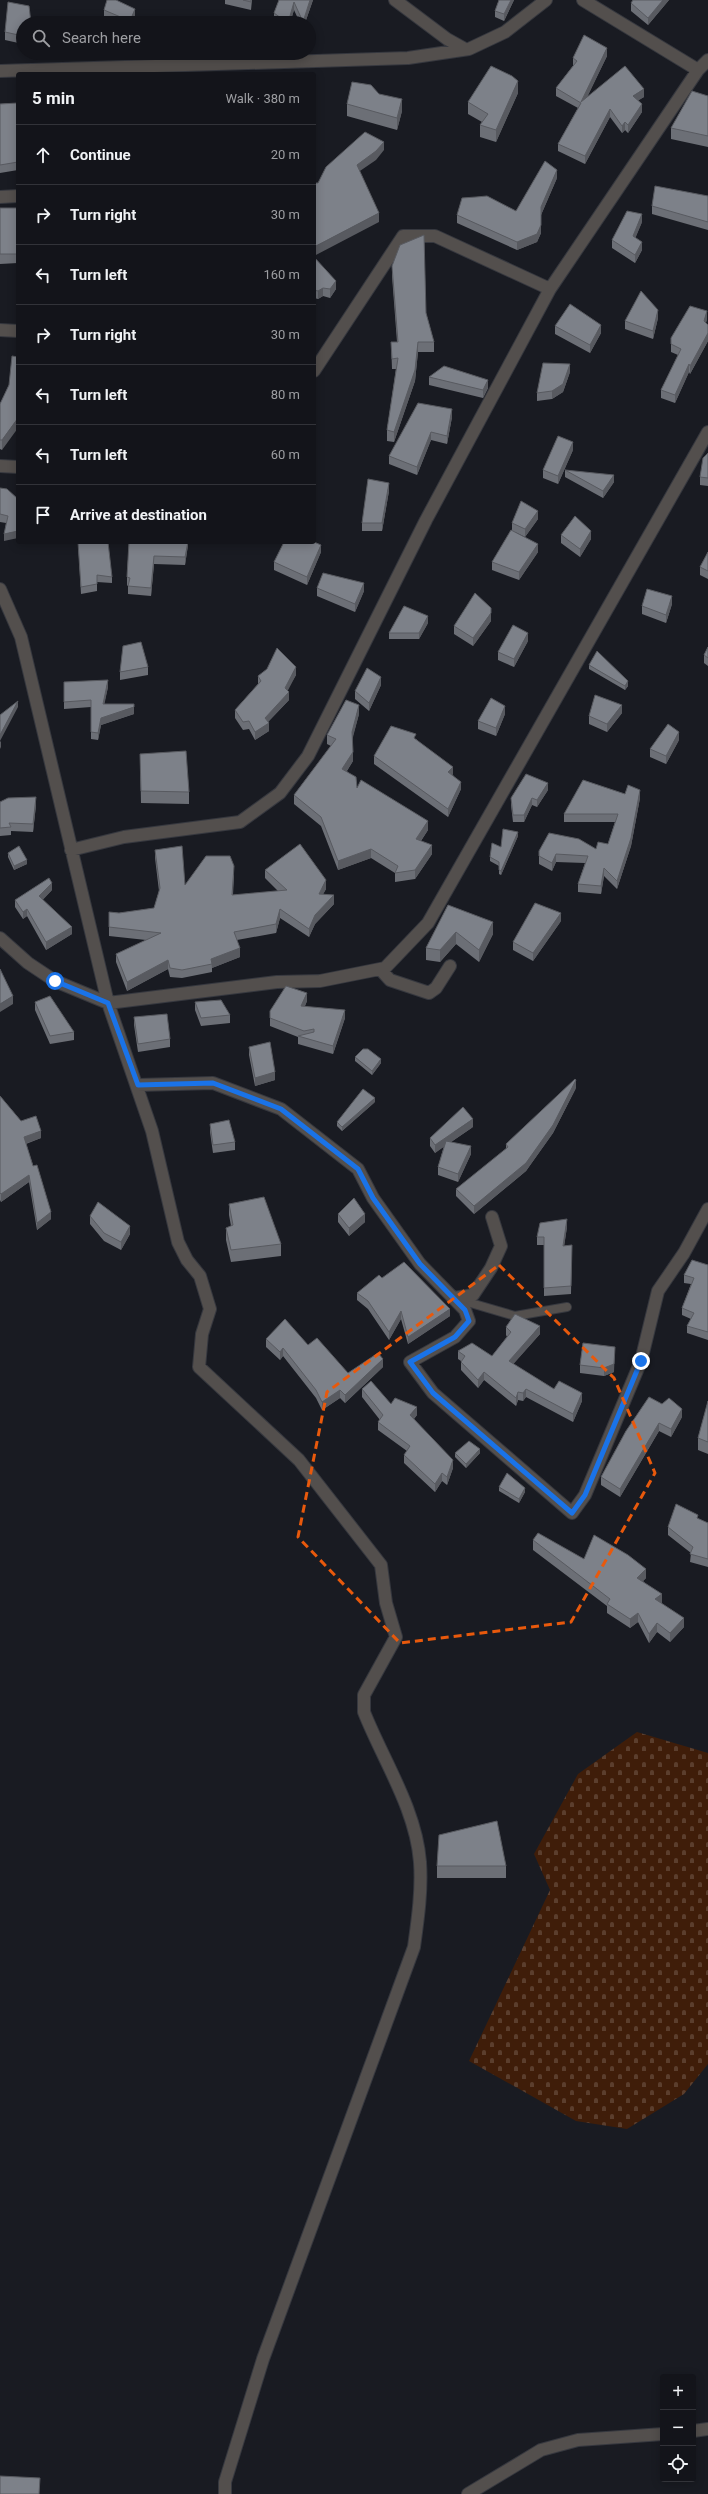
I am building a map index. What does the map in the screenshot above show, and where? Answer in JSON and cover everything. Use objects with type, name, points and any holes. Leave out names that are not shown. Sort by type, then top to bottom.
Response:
[{"type":"street","points":[[395,0],[447,39],[465,49]]},
{"type":"street","points":[[0,71],[408,58],[465,49],[505,32],[546,0]]},
{"type":"street","points":[[583,0],[703,70]]},
{"type":"street","points":[[71,850],[124,837],[240,822],[280,794],[308,756],[426,520],[550,288],[703,70],[708,60]]},
{"type":"street","points":[[0,197],[16,196]]},
{"type":"street","points":[[316,368],[403,236],[435,236],[550,288]]},
{"type":"street","points":[[0,330],[16,331]]},
{"type":"street","points":[[0,938],[28,963],[55,981],[108,1003],[277,982],[320,980],[385,968],[428,923],[708,432]]},
{"type":"street","points":[[0,466],[16,467]]},
{"type":"street","points":[[0,589],[21,637],[108,1003],[138,1085],[152,1131],[178,1242],[187,1260],[200,1276],[210,1308],[202,1334],[199,1367],[299,1460],[381,1565],[386,1603],[396,1637],[364,1695],[364,1712],[414,1828],[420,1861],[420,1905],[414,1946],[263,2359],[225,2482],[225,2494]]},
{"type":"street","points":[[380,969],[390,980],[429,994],[436,988],[450,966]]},
{"type":"street","points":[[138,1085],[213,1083],[281,1109],[358,1169],[373,1198],[420,1264],[465,1310],[469,1321],[455,1337],[410,1362],[433,1393],[572,1513],[585,1495],[641,1361],[658,1291],[684,1253],[708,1209]]},
{"type":"street","points":[[454,1298],[473,1295],[491,1268],[501,1246],[492,1217]]},
{"type":"street","points":[[696,2431],[708,2429]]},
{"type":"street","points":[[468,2494],[541,2450],[578,2440],[660,2434]]},
{"type":"lane","points":[[454,1298],[515,1316],[567,1307]]},
{"type":"highlighted area","points":[[499,1265],[614,1378],[655,1473],[571,1622],[400,1643],[298,1537],[327,1392]]},
{"type":"green space","points":[[637,1732],[708,1753],[708,2064],[684,2094],[627,2129],[576,2121],[469,2061],[550,1890],[534,1854],[578,1774]]},
{"type":"building","points":[[107,0],[116,0],[135,9],[132,16],[118,16],[104,10]]},
{"type":"building","points":[[279,0],[310,0],[305,16],[300,16],[294,2],[290,16],[278,16],[274,13]]},
{"type":"building","points":[[499,0],[511,0],[504,14],[495,11]]},
{"type":"building","points":[[633,0],[663,0],[648,18],[631,3]]},
{"type":"building","points":[[8,2],[29,6],[30,16],[16,16],[16,34],[5,32]]},
{"type":"building","points":[[584,35],[607,48],[581,102],[625,66],[644,89],[633,96],[642,104],[628,125],[625,122],[622,126],[610,109],[585,156],[558,144],[581,103],[556,88],[577,61],[573,58]]},
{"type":"building","points":[[491,66],[512,76],[518,81],[496,130],[480,125],[488,114],[468,102]]},
{"type":"building","points":[[352,82],[371,85],[379,94],[402,99],[397,118],[347,104]]},
{"type":"building","points":[[692,91],[708,96],[708,136],[671,128]]},
{"type":"building","points":[[16,103],[16,162],[0,165],[0,104]]},
{"type":"building","points":[[365,132],[384,142],[376,151],[357,165],[379,213],[316,246],[316,183],[318,183],[326,167]]},
{"type":"building","points":[[545,161],[557,170],[541,207],[541,225],[537,234],[517,242],[457,215],[462,198],[487,196],[516,211]]},
{"type":"building","points":[[655,186],[708,196],[708,222],[652,206]]},
{"type":"building","points":[[0,208],[16,208],[16,254],[0,254]]},
{"type":"building","points":[[627,211],[642,214],[633,236],[642,242],[635,255],[612,240]]},
{"type":"building","points":[[424,235],[426,313],[434,342],[418,342],[415,370],[394,432],[387,430],[398,358],[392,359],[391,342],[398,342],[392,266],[400,245]]},
{"type":"building","points":[[316,259],[336,281],[330,289],[323,288],[316,290]]},
{"type":"building","points":[[641,291],[658,310],[653,331],[625,321]]},
{"type":"building","points":[[570,304],[601,325],[590,345],[555,326]]},
{"type":"building","points":[[690,306],[707,311],[704,321],[708,325],[708,333],[690,366],[689,364],[675,395],[661,390],[681,349],[671,344],[671,338]]},
{"type":"building","points":[[12,356],[16,357],[16,421],[2,440],[0,440],[0,404],[9,385]]},
{"type":"building","points":[[543,363],[570,364],[563,384],[552,391],[537,393]]},
{"type":"building","points":[[444,366],[488,380],[483,390],[429,377]]},
{"type":"building","points":[[418,403],[452,409],[447,436],[431,432],[417,467],[389,456]]},
{"type":"building","points":[[558,436],[573,442],[558,476],[543,470]]},
{"type":"building","points":[[708,453],[708,478],[700,477],[703,458]]},
{"type":"building","points":[[565,470],[614,475],[603,491]]},
{"type":"building","points":[[368,479],[389,483],[382,523],[362,523]]},
{"type":"building","points":[[0,488],[7,489],[16,497],[16,531],[4,534],[8,516],[0,514]]},
{"type":"building","points":[[521,501],[538,511],[525,529],[512,523]]},
{"type":"building","points":[[575,516],[591,531],[580,549],[561,535]]},
{"type":"building","points":[[511,530],[538,544],[519,572],[492,562]]},
{"type":"building","points":[[316,543],[321,545],[307,577],[274,562],[283,544]]},
{"type":"building","points":[[78,544],[108,544],[112,577],[97,575],[97,584],[81,587]]},
{"type":"building","points":[[129,544],[188,544],[185,557],[154,556],[151,588],[128,586],[130,578],[127,577]]},
{"type":"building","points":[[708,552],[708,571],[700,567]]},
{"type":"building","points":[[323,573],[364,583],[355,604],[317,588]]},
{"type":"building","points":[[647,589],[672,596],[666,615],[642,606]]},
{"type":"building","points":[[475,593],[491,608],[491,613],[473,638],[454,626]]},
{"type":"building","points":[[404,606],[428,616],[419,633],[389,633]]},
{"type":"building","points":[[513,625],[528,633],[514,659],[498,652]]},
{"type":"building","points":[[141,642],[148,667],[120,672],[123,646]]},
{"type":"building","points":[[708,647],[708,658],[704,655]]},
{"type":"building","points":[[277,648],[296,667],[285,688],[289,692],[265,718],[269,723],[255,732],[249,721],[243,722],[235,710],[261,681],[258,676],[267,669]]},
{"type":"building","points":[[597,651],[628,681],[625,686],[589,665]]},
{"type":"building","points":[[367,668],[381,677],[369,703],[355,691]]},
{"type":"building","points":[[108,680],[103,704],[134,704],[134,707],[101,718],[98,733],[91,732],[91,700],[64,702],[64,682]]},
{"type":"building","points":[[595,695],[622,705],[607,724],[589,716]]},
{"type":"building","points":[[491,698],[505,706],[496,728],[478,721]]},
{"type":"building","points":[[346,700],[359,705],[352,732],[353,752],[342,769],[356,777],[357,788],[361,780],[428,821],[416,839],[432,845],[415,870],[395,873],[398,866],[371,849],[338,861],[321,817],[294,795],[336,739],[327,735]]},
{"type":"building","points":[[18,701],[0,735],[0,715]]},
{"type":"building","points":[[668,724],[679,732],[666,756],[650,749]]},
{"type":"building","points":[[391,726],[416,734],[414,738],[453,767],[448,772],[461,782],[448,809],[374,756]]},
{"type":"building","points":[[186,751],[189,792],[141,791],[140,754]]},
{"type":"building","points":[[526,774],[548,783],[537,800],[532,798],[524,815],[513,815],[511,798]]},
{"type":"building","points":[[583,780],[625,794],[628,785],[640,790],[631,838],[617,881],[604,868],[601,886],[578,884],[588,856],[556,854],[552,863],[539,856],[539,851],[549,833],[579,839],[596,849],[598,842],[608,844],[618,814],[564,814]]},
{"type":"building","points":[[36,797],[33,824],[9,823],[11,827],[0,828],[0,802],[8,798]]},
{"type":"building","points":[[503,829],[518,832],[501,871],[499,870],[499,862],[490,857],[492,843],[501,847]]},
{"type":"building","points":[[300,844],[326,880],[319,894],[334,895],[315,915],[309,929],[280,909],[276,924],[234,932],[240,948],[211,959],[212,964],[182,970],[170,968],[168,960],[127,982],[116,954],[161,933],[109,927],[109,912],[119,913],[154,908],[160,888],[155,850],[182,846],[185,885],[206,856],[230,856],[234,866],[232,895],[287,890],[265,870]]},
{"type":"building","points":[[19,846],[27,860],[14,866],[8,853]]},
{"type":"building","points":[[49,878],[52,883],[39,896],[72,927],[46,942],[27,909],[23,912],[15,900]]},
{"type":"building","points":[[535,903],[561,913],[533,953],[513,942]]},
{"type":"building","points":[[448,905],[493,922],[479,950],[456,932],[440,950],[426,948]]},
{"type":"building","points":[[0,969],[13,996],[0,1004]]},
{"type":"building","points":[[286,986],[307,993],[301,1006],[345,1010],[333,1046],[298,1036],[314,1032],[314,1029],[304,1031],[270,1018],[270,1011]]},
{"type":"building","points":[[50,996],[74,1032],[50,1036],[35,1002]]},
{"type":"building","points":[[221,1000],[230,1015],[201,1018],[195,1002]]},
{"type":"building","points":[[167,1014],[170,1039],[138,1044],[134,1017]]},
{"type":"building","points":[[270,1042],[275,1072],[255,1078],[249,1047]]},
{"type":"building","points":[[363,1049],[368,1049],[381,1059],[372,1071],[355,1057]]},
{"type":"building","points":[[575,1079],[576,1080],[553,1125],[526,1163],[474,1206],[456,1189],[508,1147],[506,1144]]},
{"type":"building","points":[[363,1089],[375,1098],[342,1127],[337,1122]]},
{"type":"building","points":[[0,1096],[21,1121],[36,1116],[41,1131],[24,1137],[33,1166],[37,1165],[51,1212],[37,1223],[29,1175],[1,1194],[0,1193]]},
{"type":"building","points":[[463,1107],[473,1119],[435,1145],[430,1138]]},
{"type":"building","points":[[229,1120],[235,1142],[213,1145],[210,1124]]},
{"type":"building","points":[[446,1141],[471,1146],[458,1174],[438,1167]]},
{"type":"building","points":[[264,1197],[281,1244],[231,1250],[226,1228],[233,1225],[229,1204]]},
{"type":"building","points":[[354,1198],[365,1214],[349,1228],[338,1214]]},
{"type":"building","points":[[98,1202],[130,1226],[121,1242],[104,1233],[90,1216]]},
{"type":"building","points":[[567,1219],[563,1246],[572,1245],[571,1286],[544,1288],[544,1237],[537,1237],[540,1223]]},
{"type":"building","points":[[692,1260],[708,1265],[708,1332],[687,1326],[694,1313],[682,1308],[694,1278],[684,1275]]},
{"type":"building","points":[[404,1262],[450,1309],[408,1337],[401,1311],[389,1332],[368,1301],[357,1293],[379,1275],[382,1278]]},
{"type":"building","points":[[515,1314],[540,1326],[509,1361],[554,1389],[559,1381],[582,1393],[573,1414],[526,1389],[523,1393],[518,1392],[516,1398],[484,1372],[478,1380],[461,1362],[465,1356],[458,1351],[472,1343],[492,1356],[511,1332],[506,1327]]},
{"type":"building","points":[[285,1319],[308,1345],[317,1338],[348,1373],[378,1353],[383,1359],[345,1395],[340,1390],[322,1402],[316,1390],[283,1348],[280,1352],[266,1339]]},
{"type":"building","points":[[583,1343],[615,1347],[614,1364],[604,1368],[580,1365]]},
{"type":"building","points":[[371,1381],[391,1404],[395,1398],[417,1407],[410,1415],[453,1460],[447,1477],[442,1473],[435,1484],[404,1455],[410,1446],[378,1422],[383,1415],[362,1389]]},
{"type":"building","points":[[649,1397],[662,1404],[669,1398],[682,1409],[671,1429],[659,1423],[620,1489],[601,1477],[626,1431]]},
{"type":"building","points":[[708,1401],[708,1442],[698,1438]]},
{"type":"building","points":[[469,1441],[480,1449],[466,1464],[455,1453]]},
{"type":"building","points":[[507,1473],[525,1488],[519,1499],[499,1487]]},
{"type":"building","points":[[676,1504],[698,1515],[697,1518],[708,1523],[708,1559],[690,1554],[693,1547],[668,1527]]},
{"type":"building","points":[[538,1533],[584,1559],[594,1535],[628,1555],[646,1569],[637,1578],[662,1594],[655,1599],[684,1618],[670,1633],[657,1623],[649,1634],[638,1613],[630,1619],[607,1604],[610,1599],[533,1540]]},
{"type":"building","points":[[497,1821],[506,1866],[437,1866],[439,1835]]},
{"type":"building","points":[[0,2476],[40,2478],[39,2494],[0,2494]]},
{"type":"route","points":[[55,981],[108,1003],[138,1085],[213,1083],[247,1098],[281,1109],[358,1169],[373,1198],[420,1264],[465,1310],[469,1321],[455,1337],[410,1362],[433,1393],[474,1426],[572,1513],[585,1495],[594,1471],[609,1441],[641,1361]]}]
